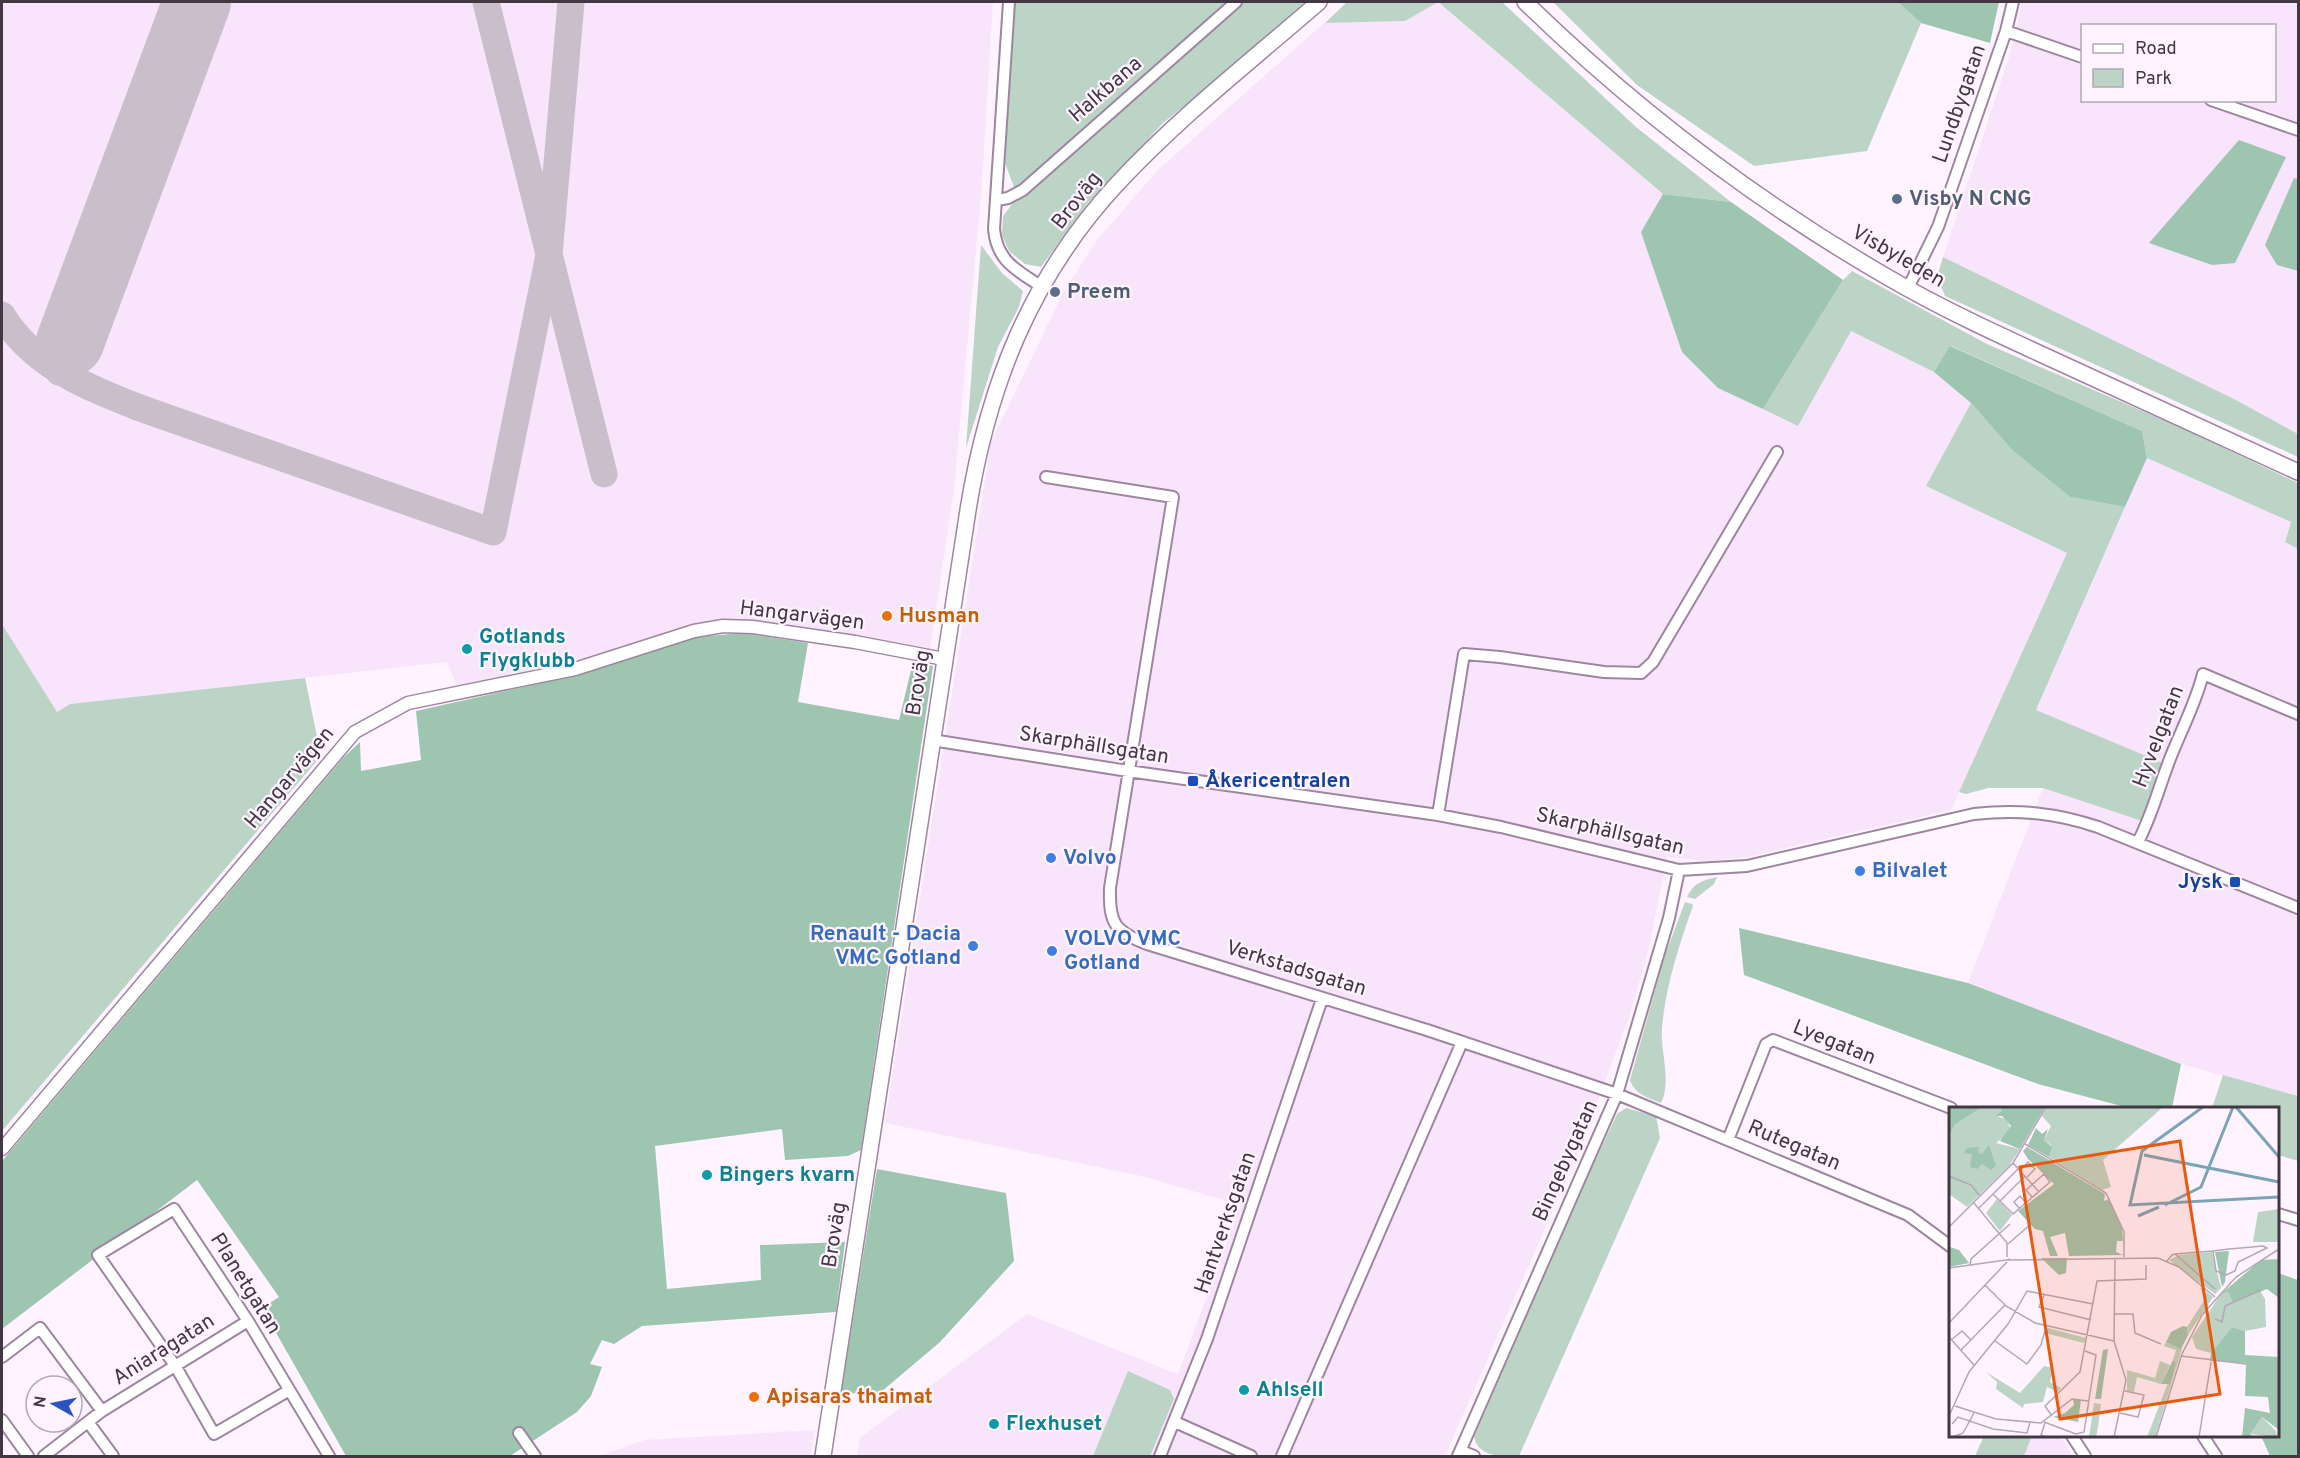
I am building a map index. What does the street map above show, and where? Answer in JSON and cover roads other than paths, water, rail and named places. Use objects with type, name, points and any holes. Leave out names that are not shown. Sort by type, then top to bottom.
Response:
[{"type":"main road","name":"Broväg","points":[[823,1456],[944,659],[979,445],[1006,360],[1042,287],[1078,232],[1116,185],[1159,141],[1319,2]]},
{"type":"main road","name":"Visbyleden","points":[[1525,2],[1606,76],[1698,152],[1798,221],[1908,288],[2029,349],[2298,472]]},
{"type":"street","points":[[1009,2],[994,229],[998,249],[1013,267],[1042,287]]},
{"type":"street","name":"Halkbana","points":[[997,200],[1008,198],[1023,190],[1236,2]]},
{"type":"street","name":"Lundbygatan","points":[[1908,288],[1938,227],[2006,32],[2013,2]]},
{"type":"street","name":"Lundbygatan","points":[[2006,32],[2081,57]]},
{"type":"street","points":[[2217,102],[2298,130]]},
{"type":"street","points":[[1438,815],[1464,654],[1604,672],[1641,673],[1653,662],[1777,452]]},
{"type":"street","points":[[1046,477],[1173,497],[1128,771]]},
{"type":"street","name":"Hangarvägen","points":[[2,1149],[355,732],[408,703],[575,669],[694,631],[723,626],[753,627],[855,642],[944,659]]},
{"type":"street","name":"Hyvelgatan","points":[[2138,842],[2199,691],[2203,674],[2298,714]]},
{"type":"street","name":"Skarphällsgatan","points":[[932,740],[1128,771],[1438,815],[1501,827],[1679,870],[1747,866],[1974,814],[2022,810],[2072,818],[2138,842],[2298,908]]},
{"type":"street","name":"Verkstadsgatan","points":[[1128,771],[1110,888],[1109,910],[1115,926],[1121,933],[1147,944],[1567,1075],[1617,1094]]},
{"type":"street","name":"Bingebygatan","points":[[1459,1454],[1617,1094],[1669,918],[1679,870]]},
{"type":"street","name":"Hantverksgatan","points":[[1160,1456],[1208,1339],[1322,999]]},
{"type":"street","name":"Lyegatan","points":[[1728,1140],[1766,1044],[1773,1040],[1949,1107]]},
{"type":"street","points":[[1282,1456],[1462,1042]]},
{"type":"street","name":"Rutegatan","points":[[1617,1094],[1908,1215],[1939,1235],[1949,1245]]},
{"type":"street","name":"Planetgatan","points":[[176,1367],[98,1255],[174,1209],[248,1321],[328,1456]]},
{"type":"street","points":[[2279,1215],[2298,1220]]},
{"type":"street","name":"Aniaragatan","points":[[44,1456],[102,1411],[248,1321]]},
{"type":"street","points":[[5,1354],[40,1328],[102,1411]]},
{"type":"street","points":[[176,1367],[214,1434],[288,1391]]},
{"type":"street","points":[[2,1420],[28,1456]]},
{"type":"street","points":[[88,1422],[113,1456]]},
{"type":"street","points":[[1175,1422],[1251,1456]]},
{"type":"street","points":[[519,1433],[535,1456]]},
{"type":"street","points":[[2073,1437],[2085,1456]]},
{"type":"street","points":[[2204,1437],[2216,1456]]},
{"type":"street","points":[[1459,1454],[1474,1456]]},
{"type":"place","name":"Visby N CNG","points":[[1897,199]]},
{"type":"place","name":"Preem","points":[[1055,292]]},
{"type":"place","name":"Husman","points":[[887,616]]},
{"type":"place","name":"Gotlands Flygklubb","points":[[467,649]]},
{"type":"place","name":"Åkericentralen","points":[[1193,781]]},
{"type":"place","name":"Volvo","points":[[1051,858]]},
{"type":"place","name":"Bilvalet","points":[[1860,871]]},
{"type":"place","name":"Jysk","points":[[2235,882]]},
{"type":"place","name":"Renault - Dacia VMC Gotland","points":[[973,946]]},
{"type":"place","name":"VOLVO VMC Gotland","points":[[1052,951]]},
{"type":"place","name":"Bingers kvarn","points":[[707,1175]]},
{"type":"place","name":"Ahlsell","points":[[1244,1390]]},
{"type":"place","name":"Apisaras thaimat","points":[[754,1397]]},
{"type":"place","name":"Flexhuset","points":[[994,1424]]}]
